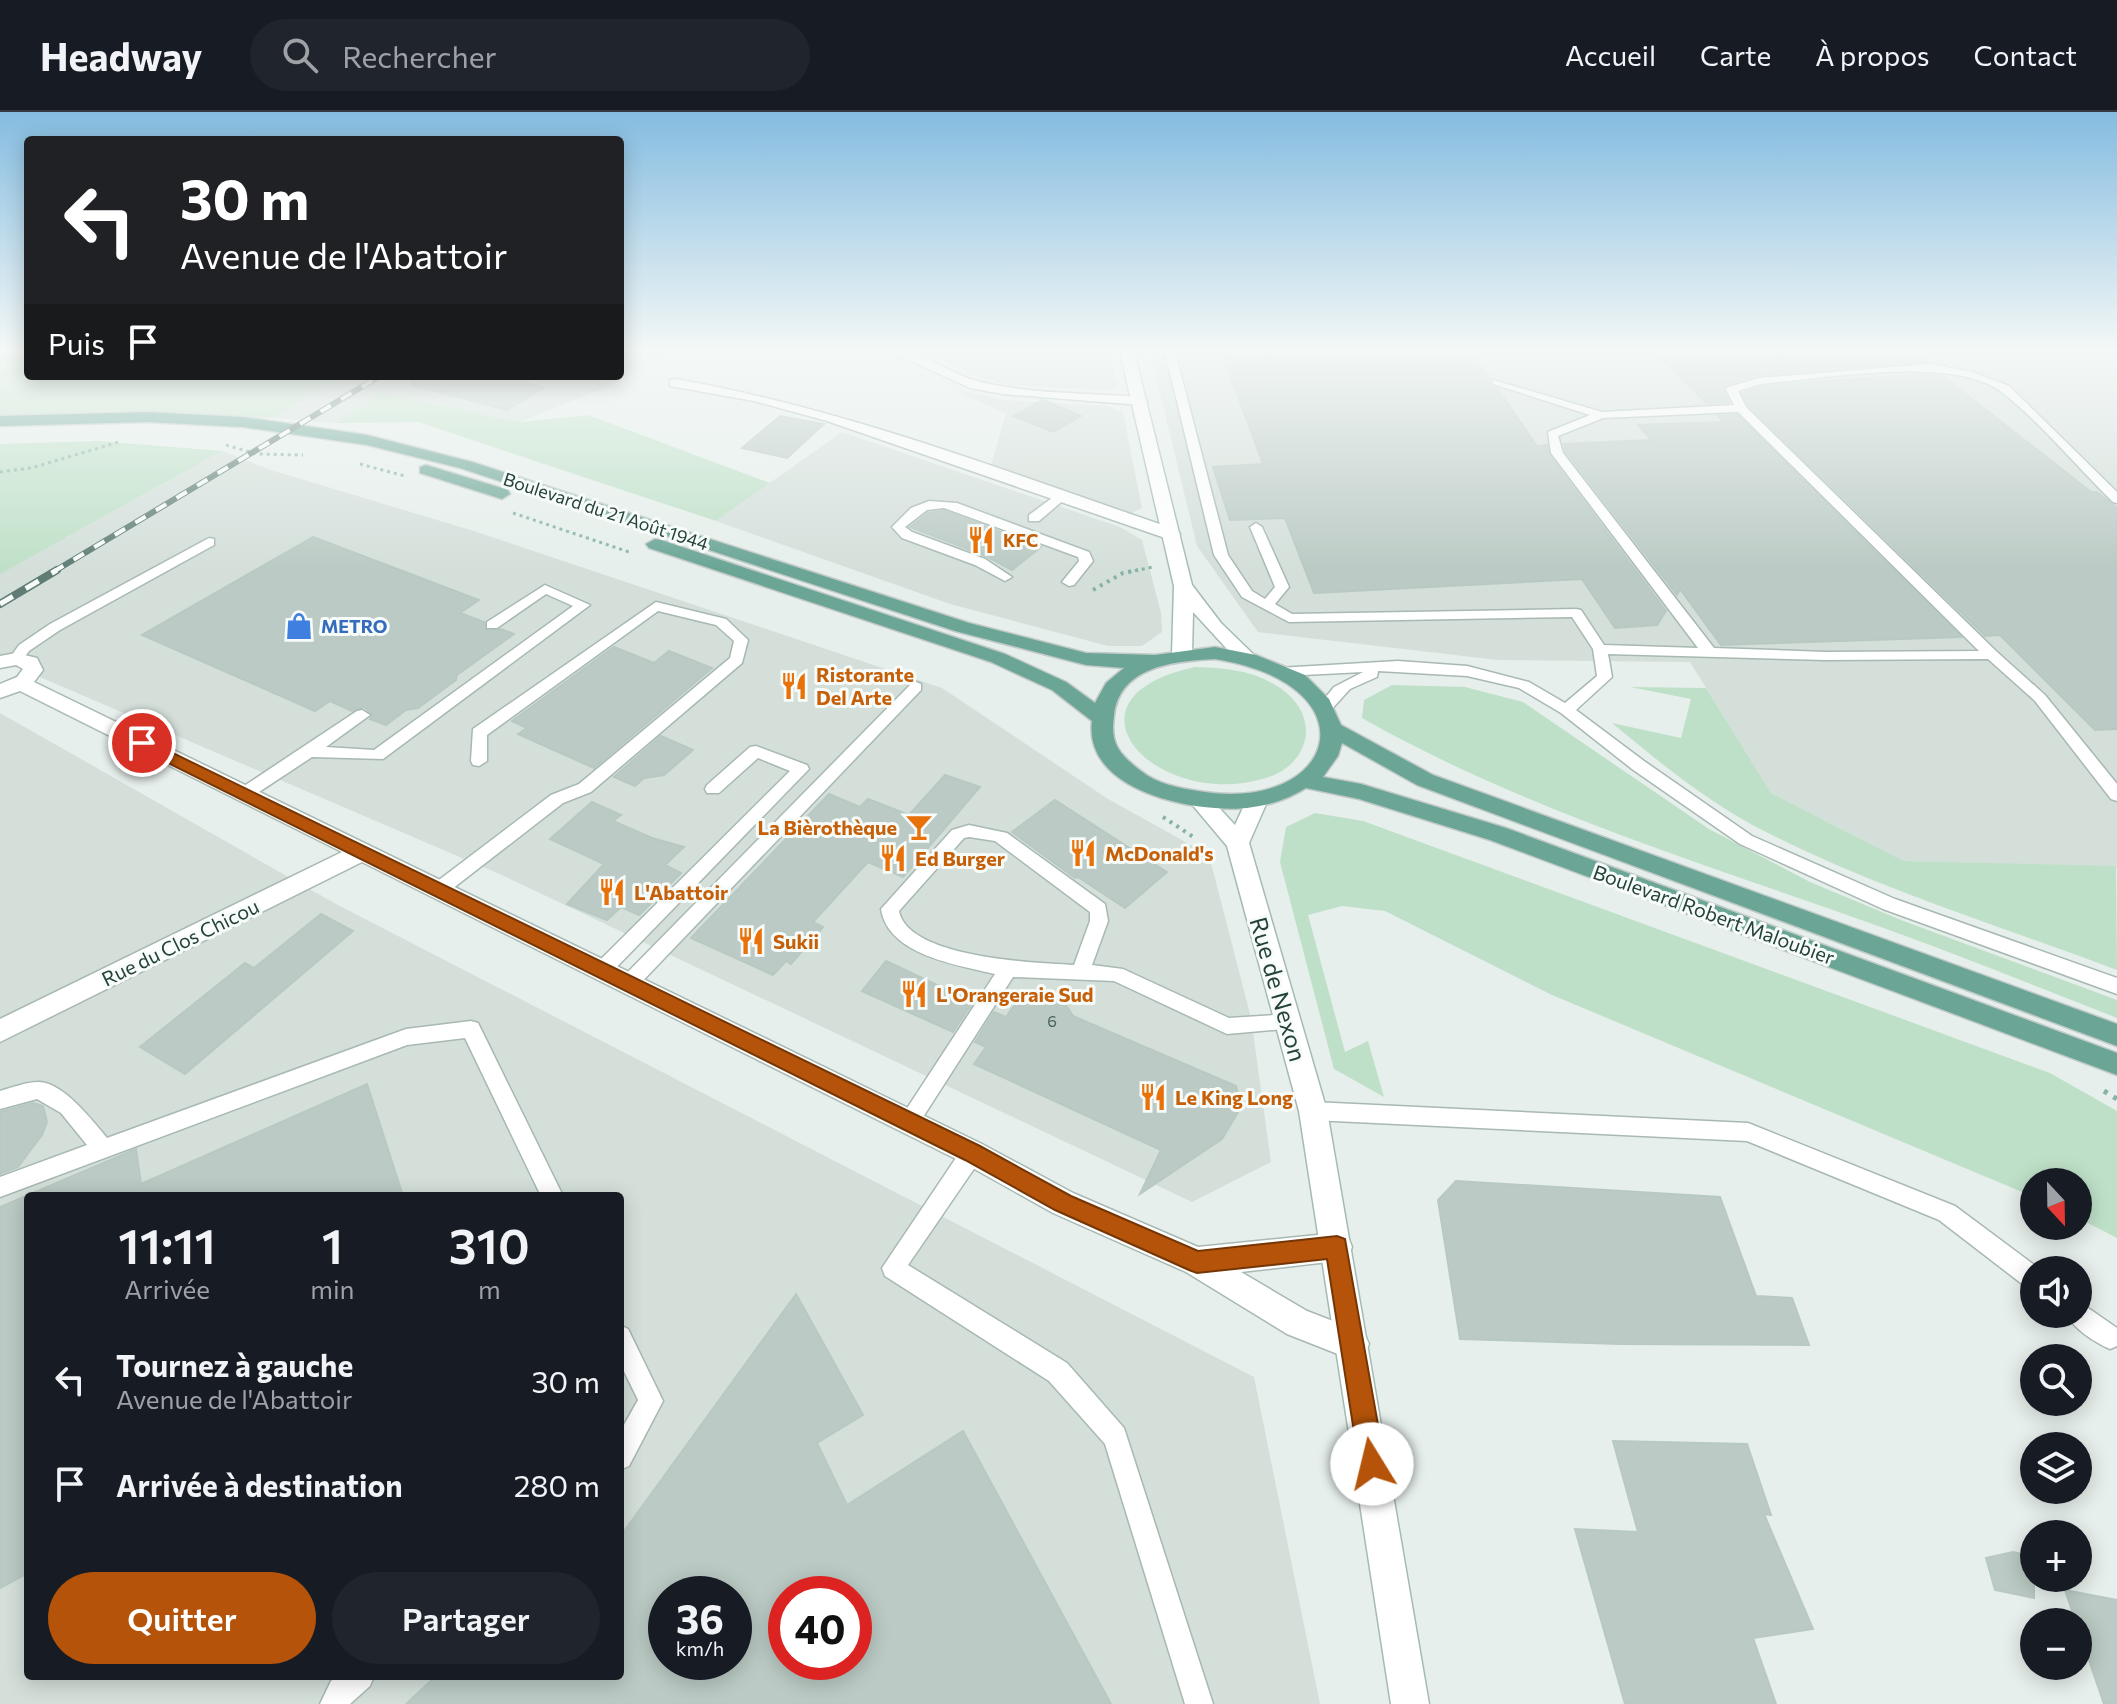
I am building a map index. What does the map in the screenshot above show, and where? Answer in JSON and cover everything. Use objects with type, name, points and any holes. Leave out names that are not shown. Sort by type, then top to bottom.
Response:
[{"type":"main road","name":"Boulevard du 21 Août 1944","points":[[225,422],[308,430],[367,440],[466,465],[962,627],[1086,659],[1154,661]]},
{"type":"main road","name":"Boulevard du 21 Août 1944","points":[[0,430],[137,428],[226,433],[299,442],[407,464],[998,658],[1059,686],[1100,717]]},
{"type":"main road","points":[[1215,653],[1245,657],[1283,671],[1309,688],[1329,719],[1331,748],[1322,766],[1306,781],[1283,794],[1256,802],[1201,802],[1166,794],[1136,779],[1115,760],[1102,739],[1100,717],[1109,693],[1129,673],[1154,661],[1182,655],[1215,653]]},
{"type":"main road","name":"Boulevard Robert Maloubier","points":[[1329,719],[1425,780],[2117,1035]]},
{"type":"main road","name":"Boulevard Robert Maloubier","points":[[1306,781],[1361,792],[1498,834],[2117,1064]]},
{"type":"street","points":[[844,422],[1171,534]]},
{"type":"street","points":[[1145,422],[1183,586],[1182,655]]},
{"type":"street","points":[[1183,586],[1214,627],[1245,657]]},
{"type":"street","points":[[9,674],[360,853],[972,1153],[1063,1203],[1197,1262],[1298,1323],[1353,1344]]},
{"type":"street","name":"Rue de Nexon","points":[[1201,802],[1238,843],[1313,1111],[1410,1704]]},
{"type":"street","points":[[1238,843],[1256,802]]},
{"type":"street","name":"Rue du Clos Chicou","points":[[0,1031],[360,853]]},
{"type":"street","points":[[1197,1262],[1337,1247]]},
{"type":"lane","points":[[1188,422],[1221,555],[1247,594],[1289,618],[1576,613],[1600,649],[1605,677],[1566,710]]},
{"type":"lane","points":[[1582,422],[1552,434],[1557,453],[1709,652]]},
{"type":"lane","points":[[1756,422],[1992,655],[2040,698],[2117,795]]},
{"type":"lane","points":[[2040,422],[2117,499]]},
{"type":"lane","points":[[1034,518],[1060,498]]},
{"type":"lane","points":[[1005,577],[980,562],[907,535],[898,527],[919,508],[937,502],[953,506],[1084,555],[1086,561],[1069,582]]},
{"type":"lane","points":[[1256,527],[1282,587],[1267,605]]},
{"type":"lane","points":[[9,674],[24,648],[55,627],[209,542]]},
{"type":"lane","points":[[309,752],[377,755],[583,605],[545,589],[492,625]]},
{"type":"lane","points":[[437,891],[557,799],[585,788],[737,660],[741,640],[721,622],[656,606],[479,733],[479,761]]},
{"type":"lane","points":[[1600,649],[1992,655]]},
{"type":"lane","points":[[1329,719],[1333,694],[1351,681],[1398,666]]},
{"type":"lane","points":[[1283,671],[1398,666],[1467,671],[1524,685],[1566,710],[1638,765],[1746,840],[1889,904],[2117,986]]},
{"type":"lane","points":[[627,985],[916,687]]},
{"type":"lane","points":[[244,794],[362,715]]},
{"type":"lane","points":[[600,972],[801,769],[756,751],[713,789]]},
{"type":"lane","points":[[1080,973],[1099,921],[1099,909],[1001,837],[983,831],[958,834],[890,909],[891,918],[902,934],[976,964],[1008,969],[1080,973],[1116,974],[1227,1026],[1289,1022]]},
{"type":"lane","points":[[909,1122],[1008,969]]},
{"type":"lane","points":[[0,1187],[406,1037],[471,1029],[550,1192]]},
{"type":"lane","points":[[0,1100],[39,1090],[68,1107],[103,1149]]},
{"type":"lane","points":[[1313,1111],[1748,1132],[1947,1213],[2020,1268]]},
{"type":"lane","points":[[972,1153],[893,1268],[1058,1372],[1115,1437],[1199,1704]]},
{"type":"lane","points":[[2092,1324],[2110,1337]]},
{"type":"lane","points":[[624,1345],[651,1401],[624,1450]]},
{"type":"lane","points":[[334,1704],[341,1691],[355,1680]]},
{"type":"path","points":[[0,472],[31,468],[127,439],[111,439]]},
{"type":"path","points":[[223,444],[257,454],[316,456]]},
{"type":"path","points":[[356,463],[412,479]]},
{"type":"path","points":[[502,509],[637,555]]},
{"type":"path","points":[[1069,582],[1086,590],[1095,589],[1141,567],[1178,566]]},
{"type":"path","points":[[1150,811],[1203,843],[1238,843]]},
{"type":"shaded area","points":[[1003,422],[1125,422],[1142,508],[1129,514],[991,465]]},
{"type":"shaded area","points":[[1167,422],[2117,422],[2117,867],[1904,861],[1771,793],[1690,662],[1498,660],[1258,632],[1197,546]]},
{"type":"shaded area","points":[[842,432],[1120,527],[1142,540],[1161,613],[1162,632],[1142,646],[1108,646],[950,604],[716,521]]},
{"type":"shaded area","points":[[222,451],[271,470],[477,532],[942,688],[1108,799],[1209,855],[1251,1018],[1271,1162],[1192,1202],[504,876],[0,660],[0,539],[65,538]]},
{"type":"shaded area","points":[[0,713],[336,904],[1254,1377],[1320,1704],[0,1704]]},
{"type":"green space","points":[[419,422],[608,422],[770,483],[716,521]]},
{"type":"green space","points":[[98,441],[222,451],[0,574],[0,444]]},
{"type":"green space","points":[[1195,667],[1248,673],[1277,686],[1291,697],[1300,709],[1306,736],[1294,761],[1266,778],[1225,784],[1188,779],[1157,766],[1135,747],[1125,725],[1129,702],[1152,682]]},
{"type":"green space","points":[[1392,685],[1465,687],[1523,702],[1709,829],[1810,882],[1901,920],[2117,1000],[2117,1018],[1976,962],[1653,847],[1476,776],[1362,718],[1364,700]]},
{"type":"green space","points":[[1630,687],[1706,688],[1771,793],[1904,861],[2116,866],[2117,970],[1895,889],[1745,821],[1686,782],[1612,723],[1681,738],[1691,699]]},
{"type":"green space","points":[[1315,813],[1363,821],[2050,1073],[2117,1111],[2117,1238],[2092,1225],[2092,1168],[2020,1168],[2020,1191],[1552,995],[1385,911],[1342,906],[1308,915],[1345,1052],[1368,1041],[1384,1097],[1334,1069],[1280,862],[1286,827]]},
{"type":"building","points":[[773,422],[824,424],[787,458],[742,448]]},
{"type":"building","points":[[1029,422],[1070,422],[1053,432]]},
{"type":"building","points":[[1248,422],[1521,422],[1537,446],[1547,445],[1549,455],[1666,611],[1657,625],[1615,628],[1582,579],[1314,593],[1285,518],[1230,520],[1213,467],[1263,464]]},
{"type":"building","points":[[1744,422],[1961,637],[1721,645],[1680,589],[1677,595],[1566,452],[1564,444],[1651,440],[1638,425]]},
{"type":"building","points":[[1766,422],[2002,422],[2091,492],[2097,492],[2117,508],[2117,729],[2095,730],[2000,635],[1985,636]]},
{"type":"building","name":"KFC","points":[[944,511],[1041,547],[1012,570],[986,556],[910,527],[928,513]]},
{"type":"building","name":"METRO","points":[[313,537],[479,600],[460,613],[484,622],[487,631],[501,629],[514,634],[418,708],[406,710],[386,725],[370,719],[373,715],[364,707],[352,711],[330,701],[315,711],[142,635]]},
{"type":"building","points":[[614,647],[654,663],[669,651],[712,668],[594,768],[518,734],[527,728],[512,721]]},
{"type":"building","points":[[661,736],[693,750],[664,775],[644,778],[635,786],[614,777]]},
{"type":"building","points":[[945,775],[980,787],[903,877],[868,862],[813,922],[823,927],[791,964],[786,961],[773,975],[691,938],[829,794],[860,807],[868,799],[909,815]]},
{"type":"building","points":[[1055,800],[1167,872],[1125,908],[1078,877],[1075,878],[1012,832]]},
{"type":"building","points":[[592,802],[621,815],[613,821],[652,838],[684,847],[665,865],[681,873],[639,915],[621,907],[607,920],[567,904],[604,864],[550,839]]},
{"type":"building","points":[[321,914],[353,931],[185,1074],[140,1047],[245,963],[254,968]]},
{"type":"building","points":[[886,961],[973,1002],[953,1032],[862,991]]},
{"type":"building","points":[[1046,997],[1066,1005],[1073,1016],[1236,1086],[1241,1107],[1222,1139],[1140,1194],[1161,1150],[974,1064],[986,1047],[975,1042],[994,1012],[1006,1017],[1018,1000]]},
{"type":"building","points":[[367,1084],[402,1192],[35,1192],[136,1149],[141,1184]]},
{"type":"building","points":[[33,1103],[43,1106],[47,1122],[42,1135],[18,1167],[0,1174],[0,1112]]},
{"type":"building","points":[[1456,1181],[1720,1197],[1756,1296],[1792,1298],[1809,1345],[1460,1339],[1438,1200]]},
{"type":"building","points":[[24,1197],[24,1575],[0,1588],[0,1207]]},
{"type":"building","points":[[796,1294],[863,1415],[817,1443],[847,1505],[963,1431],[1111,1704],[406,1704],[432,1680],[624,1680],[624,1531]]},
{"type":"building","points":[[1613,1441],[1747,1444],[1771,1515],[1764,1514],[1813,1629],[1753,1638],[1776,1704],[1625,1704],[1575,1529],[1638,1532]]},
{"type":"building","points":[[2013,1552],[2020,1554],[2020,1592],[2034,1592],[2034,1598],[1995,1590],[1986,1558]]},
{"type":"building","points":[[2066,1592],[2117,1600],[2117,1704],[2104,1704],[2092,1669],[2092,1608],[2071,1608]]},
{"type":"railway","points":[[53,572],[303,422]]},
{"type":"railway","points":[[0,604],[57,570]]},
{"type":"place","name":"KFC","points":[[981,540]]},
{"type":"place","name":"METRO","points":[[299,626]]},
{"type":"place","name":"Ristorante Del Arte","points":[[794,686]]},
{"type":"place","name":"La Bièrothèque","points":[[919,827]]},
{"type":"place","name":"McDonald's","points":[[1083,853]]},
{"type":"place","name":"Ed Burger","points":[[893,858]]},
{"type":"place","name":"L'Abattoir","points":[[612,892]]},
{"type":"place","name":"Sukii","points":[[751,941]]},
{"type":"place","name":"L'Orangeraie Sud","points":[[914,994]]},
{"type":"place","name":"Le King Long","points":[[1153,1097]]},
{"type":"route","points":[[142,743],[972,1153],[1063,1203],[1197,1262],[1337,1247],[1372,1464]]}]
